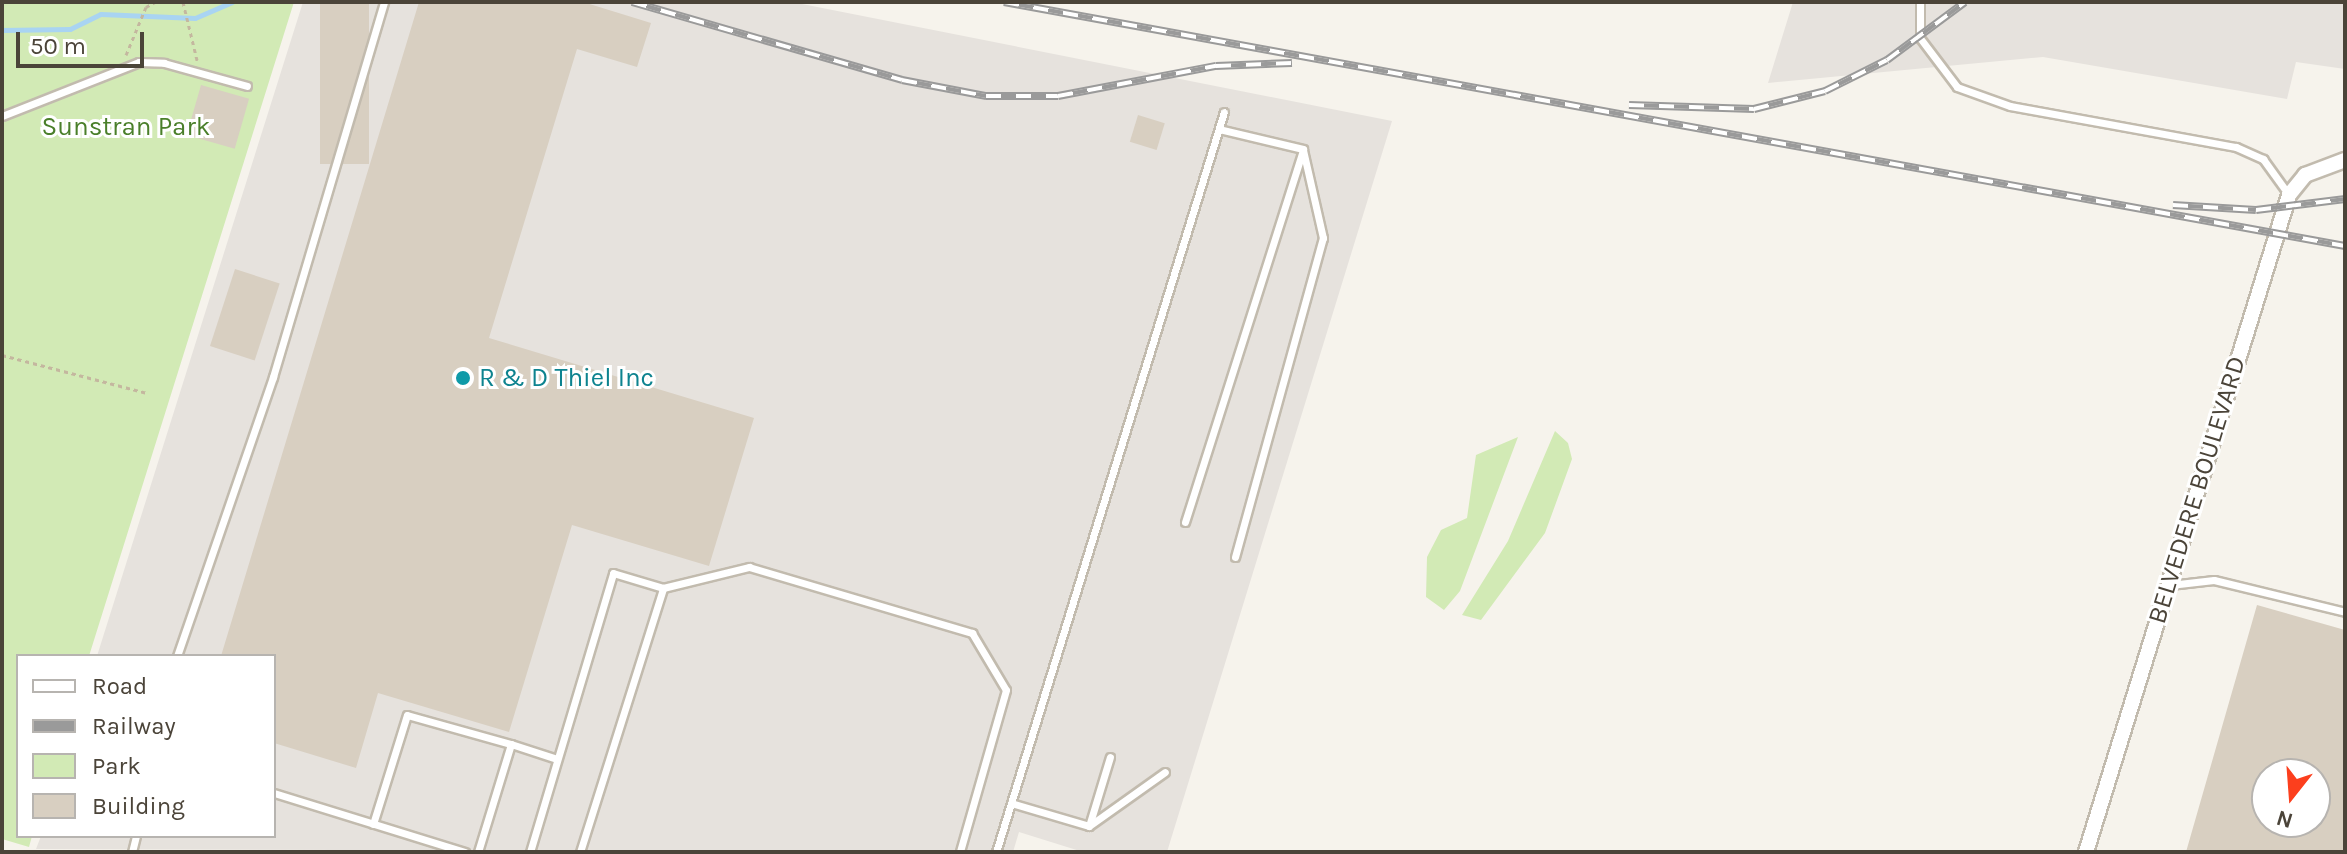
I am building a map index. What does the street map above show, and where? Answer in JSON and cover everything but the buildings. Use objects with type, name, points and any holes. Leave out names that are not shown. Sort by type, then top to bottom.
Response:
[{"type":"street","points":[[2289,195],[2305,175],[2345,160]]},
{"type":"street","name":"BELVEDERE BOULEVARD","points":[[2086,852],[2289,195]]},
{"type":"lane","points":[[178,654],[273,377],[384,2]]},
{"type":"lane","points":[[1920,2],[1920,38],[1957,87],[2010,106],[2236,147],[2263,159],[2289,195]]},
{"type":"lane","points":[[2,116],[122,66],[164,63],[247,86]]},
{"type":"lane","points":[[996,852],[1224,112]]},
{"type":"lane","points":[[1219,129],[1303,149]]},
{"type":"lane","points":[[1185,522],[1303,149]]},
{"type":"lane","points":[[1235,557],[1323,238],[1303,149]]},
{"type":"lane","points":[[530,852],[613,573],[663,588],[749,567],[972,633],[1006,690],[960,852]]},
{"type":"lane","points":[[2168,586],[2214,580],[2345,612]]},
{"type":"lane","points":[[580,852],[663,588]]},
{"type":"lane","points":[[373,824],[407,715],[557,759]]},
{"type":"lane","points":[[478,852],[511,744]]},
{"type":"lane","points":[[1089,826],[1110,757]]},
{"type":"lane","points":[[1089,826],[1165,772]]},
{"type":"lane","points":[[276,794],[465,852]]},
{"type":"lane","points":[[1011,803],[1089,826]]},
{"type":"path","points":[[122,66],[136,26],[155,2]]},
{"type":"path","points":[[184,3],[198,70]]},
{"type":"path","points":[[2,355],[147,393]]},
{"type":"shaded area","name":"R & D Thiel Inc","points":[[303,2],[792,2],[1392,121],[1167,852],[1083,852],[1019,832],[1013,852],[36,849],[40,838],[276,838],[276,654],[98,654]]},
{"type":"shaded area","points":[[1793,2],[2345,2],[2345,69],[2296,62],[2287,99],[2043,57],[1768,83]]},
{"type":"green space","name":"Sunstran Park","points":[[2,2],[294,2],[90,654],[16,654],[16,838],[31,838],[29,847],[2,839]]},
{"type":"green space","points":[[1555,431],[1568,443],[1572,459],[1545,533],[1481,620],[1462,615],[1508,541]]},
{"type":"green space","points":[[1518,437],[1460,591],[1444,610],[1426,597],[1427,557],[1441,530],[1467,518],[1476,455]]},
{"type":"waterway","points":[[2,30],[70,29],[101,14],[195,18],[232,2]]},
{"type":"railway","points":[[632,2],[902,80],[986,96],[1058,96],[1216,66],[1292,63]]},
{"type":"railway","points":[[1004,2],[2345,246]]},
{"type":"railway","points":[[1629,105],[1754,109],[1825,91],[1887,60],[1965,2]]},
{"type":"railway","points":[[2173,205],[2256,210],[2345,199]]},
{"type":"place","name":"R & D Thiel Inc","points":[[463,378]]}]
